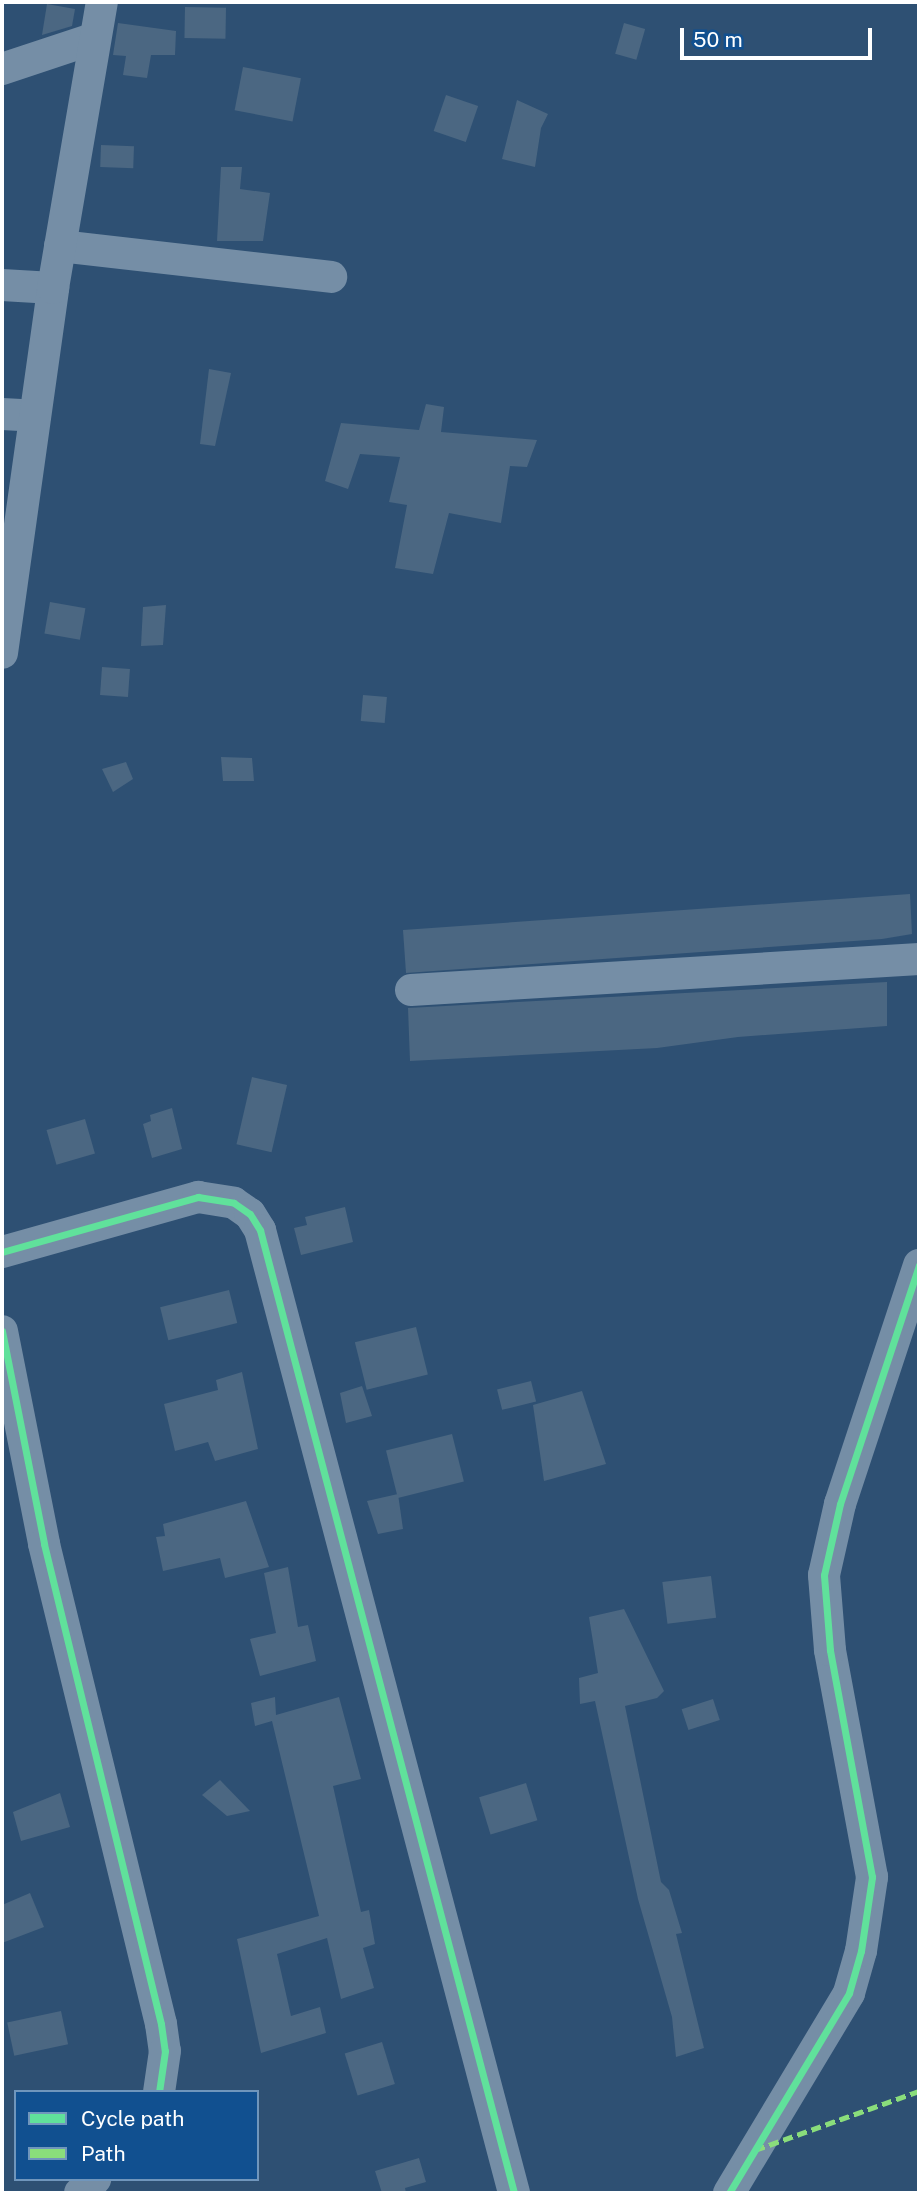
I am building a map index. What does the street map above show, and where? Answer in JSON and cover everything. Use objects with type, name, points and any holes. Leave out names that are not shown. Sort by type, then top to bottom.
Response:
[{"type":"street","points":[[2,653],[53,288],[102,2]]},
{"type":"street","points":[[2,69],[95,38]]},
{"type":"street","points":[[60,246],[331,277]]},
{"type":"street","points":[[2,285],[53,288]]},
{"type":"street","points":[[2,414],[35,416]]},
{"type":"street","points":[[411,990],[919,959]]},
{"type":"street","points":[[2,1252],[198,1197],[234,1203],[255,1222],[514,2193]]},
{"type":"street","points":[[729,2193],[849,1993],[861,1951],[872,1877],[825,1622],[824,1575],[840,1504],[919,1265]]},
{"type":"street","points":[[2,1331],[44,1544],[161,2024],[165,2051],[159,2090]]},
{"type":"building","points":[[47,4],[75,9],[72,26],[42,35]]},
{"type":"building","points":[[185,7],[226,8],[225,39],[184,38]]},
{"type":"building","points":[[118,23],[176,31],[175,55],[151,55],[147,78],[123,75],[126,56],[113,55]]},
{"type":"building","points":[[624,23],[645,29],[636,60],[615,54]]},
{"type":"building","points":[[243,67],[301,78],[293,121],[235,110]]},
{"type":"building","points":[[446,95],[478,106],[466,142],[434,131]]},
{"type":"building","points":[[517,100],[548,114],[541,128],[535,167],[502,159]]},
{"type":"building","points":[[101,145],[134,146],[133,168],[100,167]]},
{"type":"building","points":[[221,167],[242,167],[240,189],[270,193],[263,241],[217,241]]},
{"type":"building","points":[[209,369],[231,373],[215,446],[200,444]]},
{"type":"building","points":[[426,404],[444,407],[441,432],[537,440],[527,467],[510,466],[501,523],[449,513],[433,574],[395,568],[407,505],[389,502],[400,457],[360,454],[348,489],[325,481],[341,423],[419,430]]},
{"type":"building","points":[[50,602],[85,608],[80,640],[44,634]]},
{"type":"building","points":[[166,605],[163,645],[141,646],[143,607]]},
{"type":"building","points":[[102,667],[130,669],[128,697],[100,695]]},
{"type":"building","points":[[363,695],[387,697],[385,723],[361,721]]},
{"type":"building","points":[[221,757],[252,758],[254,781],[223,781]]},
{"type":"building","points":[[126,762],[133,779],[113,792],[102,769]]},
{"type":"building","points":[[910,894],[912,934],[882,939],[406,973],[403,930]]},
{"type":"building","points":[[887,982],[887,1026],[738,1037],[657,1048],[410,1061],[408,1008]]},
{"type":"building","points":[[252,1077],[287,1085],[272,1152],[236,1144]]},
{"type":"building","points":[[172,1108],[182,1149],[152,1158],[143,1124],[151,1121],[150,1115]]},
{"type":"building","points":[[85,1119],[95,1154],[56,1165],[47,1130]]},
{"type":"building","points":[[345,1207],[353,1242],[301,1255],[294,1228],[307,1225],[305,1217]]},
{"type":"building","points":[[229,1290],[237,1323],[168,1340],[160,1307]]},
{"type":"building","points":[[416,1327],[428,1375],[367,1390],[355,1342]]},
{"type":"building","points":[[242,1372],[258,1449],[215,1461],[208,1442],[175,1451],[164,1404],[218,1390],[216,1380]]},
{"type":"building","points":[[531,1381],[536,1401],[502,1410],[497,1389]]},
{"type":"building","points":[[362,1386],[372,1416],[346,1423],[340,1393]]},
{"type":"building","points":[[582,1391],[606,1464],[544,1481],[533,1405]]},
{"type":"building","points":[[452,1434],[464,1482],[398,1498],[386,1450]]},
{"type":"building","points":[[398,1494],[403,1529],[378,1534],[367,1501]]},
{"type":"building","points":[[246,1501],[269,1567],[225,1578],[220,1558],[163,1571],[156,1537],[165,1536],[163,1524]]},
{"type":"building","points":[[288,1567],[298,1627],[308,1625],[316,1661],[260,1676],[250,1639],[276,1633],[264,1573]]},
{"type":"building","points":[[711,1576],[716,1618],[667,1624],[662,1582]]},
{"type":"building","points":[[624,1609],[664,1691],[657,1698],[625,1706],[661,1882],[669,1890],[682,1933],[676,1934],[704,2048],[676,2057],[672,2017],[638,1899],[595,1701],[580,1704],[579,1678],[598,1673],[589,1617]]},
{"type":"building","points":[[275,1697],[276,1715],[339,1697],[361,1779],[333,1786],[361,1912],[369,1910],[375,1944],[363,1948],[374,1988],[341,1999],[327,1938],[277,1954],[291,2016],[320,2007],[326,2033],[261,2053],[237,1939],[319,1916],[272,1721],[255,1726],[251,1703]]},
{"type":"building","points":[[713,1699],[720,1720],[688,1730],[682,1709]]},
{"type":"building","points":[[220,1780],[250,1811],[227,1816],[202,1795]]},
{"type":"building","points":[[526,1783],[537,1820],[491,1835],[479,1797]]},
{"type":"building","points":[[60,1793],[70,1827],[21,1841],[13,1812]]},
{"type":"building","points":[[30,1893],[44,1927],[2,1943],[2,1905]]},
{"type":"building","points":[[61,2011],[68,2044],[14,2056],[7,2022]]},
{"type":"building","points":[[382,2042],[395,2084],[358,2095],[345,2053]]},
{"type":"building","points":[[419,2158],[426,2182],[405,2188],[406,2193],[382,2193],[375,2171]]},
{"type":"marked path","points":[[755,2150],[919,2091]]},
{"type":"cycle path","points":[[2,1252],[198,1197],[234,1203],[250,1214],[260,1230],[514,2193]]},
{"type":"cycle path","points":[[729,2193],[849,1993],[861,1951],[872,1877],[830,1650],[824,1575],[840,1504],[919,1265]]},
{"type":"cycle path","points":[[2,1331],[44,1544],[161,2024],[165,2051],[159,2090]]}]
